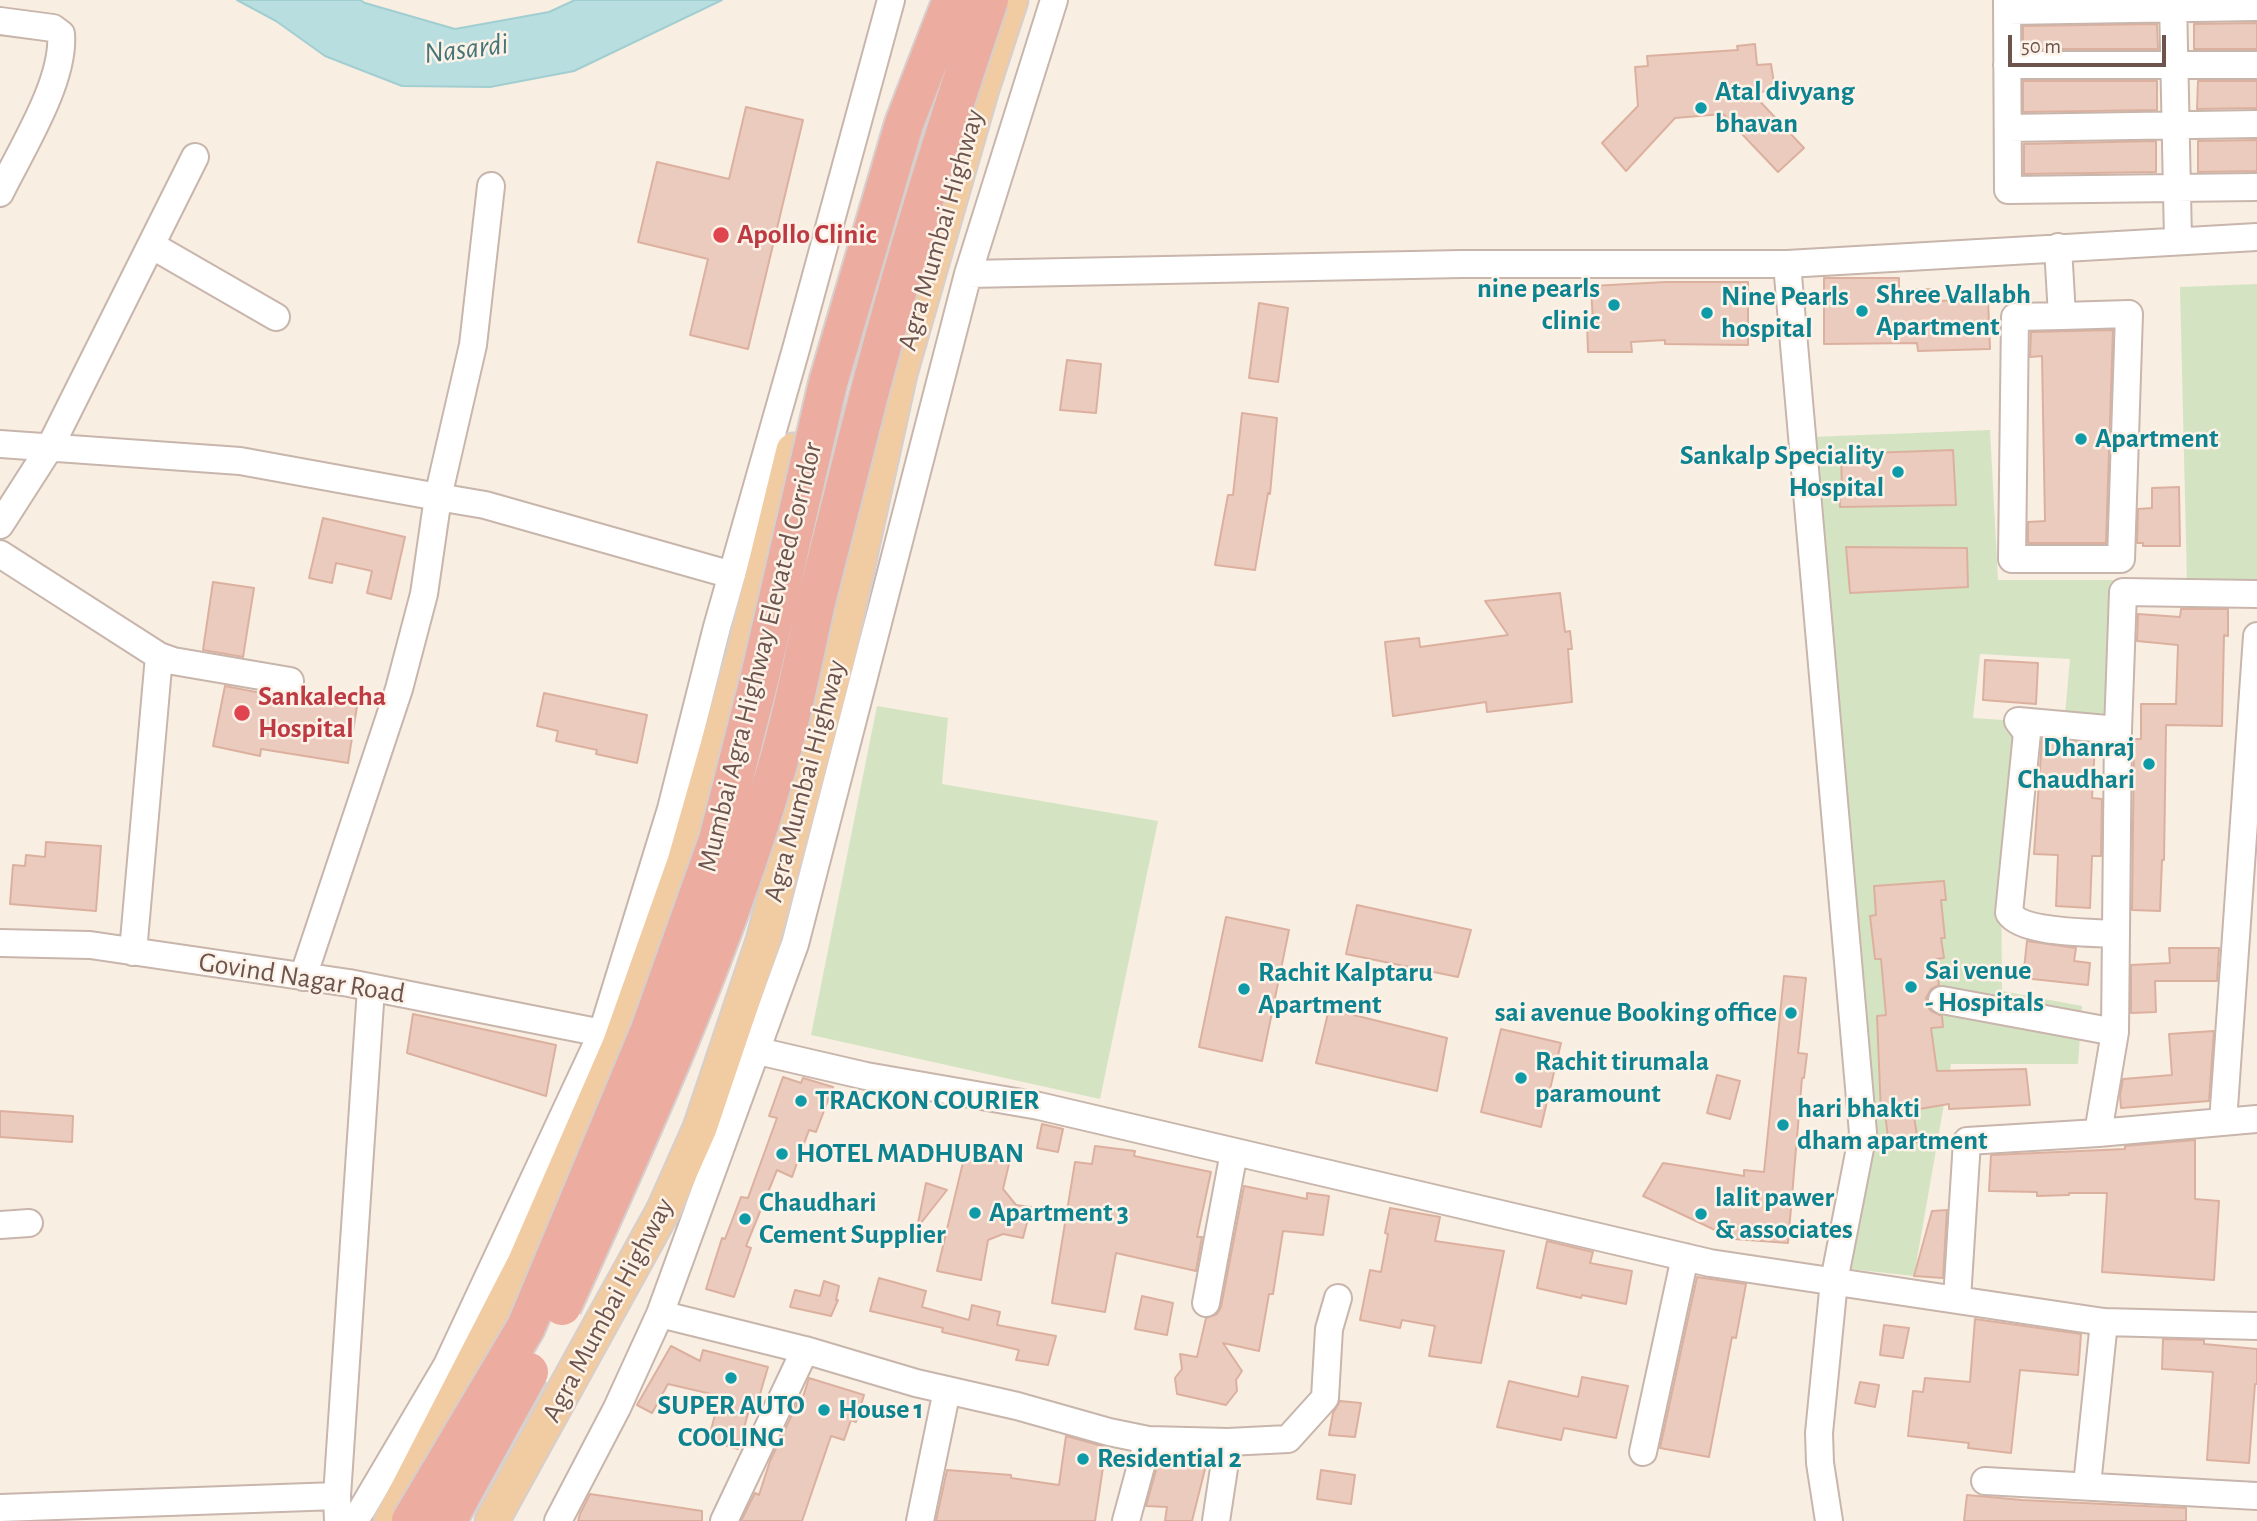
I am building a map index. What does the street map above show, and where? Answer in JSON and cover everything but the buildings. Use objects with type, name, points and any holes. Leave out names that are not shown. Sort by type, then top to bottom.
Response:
[{"type":"highway","name":"Mumbai Agra Highway Elevated Corridor","points":[[411,1521],[526,1327],[650,1030],[718,839],[760,676],[828,383],[904,124],[951,0]]},
{"type":"highway","name":"Mumbai Agra Highway Elevated Corridor","points":[[447,1521],[552,1329],[652,1110],[727,922],[778,764],[859,432],[901,281],[942,137],[989,0]]},
{"type":"main road","points":[[391,1521],[524,1263],[619,1045],[684,862],[743,655],[809,386],[934,0]]},
{"type":"main road","name":"Agra Mumbai Highway","points":[[492,1521],[657,1222],[700,1128],[763,941],[836,665],[900,374],[982,89],[1011,0]]},
{"type":"main road","points":[[717,747],[808,772]]},
{"type":"street","points":[[355,1521],[447,1365],[602,1033],[671,809],[732,575],[891,0]]},
{"type":"street","points":[[558,1521],[617,1408],[660,1314],[795,944],[968,275],[1054,0]]},
{"type":"street","points":[[2173,4],[2178,240]]},
{"type":"street","points":[[2257,7],[2173,4],[2007,6],[2008,190],[2257,187]]},
{"type":"street","points":[[0,21],[53,27],[61,34],[62,42],[56,79],[0,193]]},
{"type":"street","points":[[2007,65],[2257,65]]},
{"type":"street","points":[[2008,128],[2257,124]]},
{"type":"street","points":[[0,525],[50,447],[195,157]]},
{"type":"street","points":[[303,977],[399,689],[424,594],[438,497],[473,345],[491,186]]},
{"type":"street","points":[[968,275],[1461,264],[1787,264],[2257,237]]},
{"type":"street","points":[[151,245],[276,317]]},
{"type":"street","points":[[2058,247],[2062,316]]},
{"type":"street","points":[[1787,264],[1863,1133],[1834,1281],[1819,1433],[1820,1463],[1829,1521]]},
{"type":"street","points":[[2129,314],[2121,559],[2012,559],[2015,317],[2062,316],[2129,314]]},
{"type":"street","points":[[0,444],[240,461],[485,505],[732,575]]},
{"type":"street","points":[[0,554],[159,656],[173,661],[290,681]]},
{"type":"street","points":[[2098,1133],[2115,1032],[2118,730],[2123,592],[2257,594]]},
{"type":"street","points":[[2223,1122],[2257,636]]},
{"type":"street","points":[[134,952],[159,656]]},
{"type":"street","points":[[2116,934],[2032,927],[2014,920],[2008,913],[2027,733],[2018,721],[2118,730]]},
{"type":"street","name":"Govind Nagar Road","points":[[0,943],[90,945],[371,988],[602,1033]]},
{"type":"street","points":[[0,1508],[337,1508],[371,988]]},
{"type":"street","points":[[1942,1000],[2115,1032]]},
{"type":"street","points":[[758,1051],[866,1076],[1039,1106],[1710,1263],[2104,1322],[2257,1326]]},
{"type":"street","points":[[1957,1299],[1967,1141],[2257,1119]]},
{"type":"street","points":[[1206,1303],[1234,1152]]},
{"type":"street","points":[[0,1224],[29,1223]]},
{"type":"street","points":[[1643,1452],[1685,1257]]},
{"type":"street","points":[[660,1314],[805,1350],[916,1383],[1148,1440],[1228,1442],[1288,1439],[1325,1398],[1329,1329],[1338,1298]]},
{"type":"street","points":[[2087,1485],[2104,1322]]},
{"type":"street","points":[[724,1521],[805,1350]]},
{"type":"street","points":[[920,1521],[947,1390]]},
{"type":"street","points":[[1126,1521],[1148,1440]]},
{"type":"street","points":[[1216,1521],[1228,1442]]},
{"type":"street","points":[[1985,1481],[2257,1496]]},
{"type":"green space","points":[[2257,284],[2257,585],[2187,583],[2180,287]]},
{"type":"green space","points":[[1990,430],[1998,580],[2121,580],[2110,731],[2064,726],[2070,659],[1980,654],[1973,718],[2018,721],[2001,864],[2002,991],[2082,1006],[2078,1064],[1951,1064],[1914,1276],[1850,1269],[1867,1157],[1811,437]]},
{"type":"green space","points":[[877,706],[948,718],[942,784],[1158,821],[1100,1099],[811,1035]]},
{"type":"water","name":"Nasardi","points":[[237,0],[360,0],[455,29],[549,12],[575,0],[722,0],[574,71],[490,87],[402,86],[325,56],[276,21]]},
{"type":"place","name":"Atal divyang bhavan","points":[[1701,108]]},
{"type":"place","name":"Apollo Clinic","points":[[721,235]]},
{"type":"place","name":"nine pearls clinic","points":[[1614,305]]},
{"type":"place","name":"Shree Vallabh Apartment","points":[[1862,311]]},
{"type":"place","name":"Nine Pearls hospital","points":[[1707,313]]},
{"type":"place","name":"Apartment","points":[[2081,439]]},
{"type":"place","name":"Sankalp Speciality Hospital","points":[[1898,472]]},
{"type":"place","name":"Sankalecha Hospital","points":[[242,713]]},
{"type":"place","name":"Dhanraj Chaudhari","points":[[2149,764]]},
{"type":"place","name":"Sai venue - Hospitals","points":[[1911,987]]},
{"type":"place","name":"Rachit Kalptaru Apartment","points":[[1244,989]]},
{"type":"place","name":"sai avenue Booking office","points":[[1791,1013]]},
{"type":"place","name":"Rachit tirumala paramount","points":[[1521,1078]]},
{"type":"place","name":"TRACKON COURIER","points":[[801,1101]]},
{"type":"place","name":"hari bhakti dham apartment","points":[[1783,1125]]},
{"type":"place","name":"HOTEL MADHUBAN","points":[[782,1154]]},
{"type":"place","name":"Apartment 3","points":[[975,1213]]},
{"type":"place","name":"lalit pawer & associates","points":[[1701,1214]]},
{"type":"place","name":"Chaudhari Cement Supplier","points":[[745,1219]]},
{"type":"place","name":"SUPER AUTO COOLING","points":[[731,1378]]},
{"type":"place","name":"House 1","points":[[824,1410]]},
{"type":"place","name":"Residential 2","points":[[1083,1459]]}]
